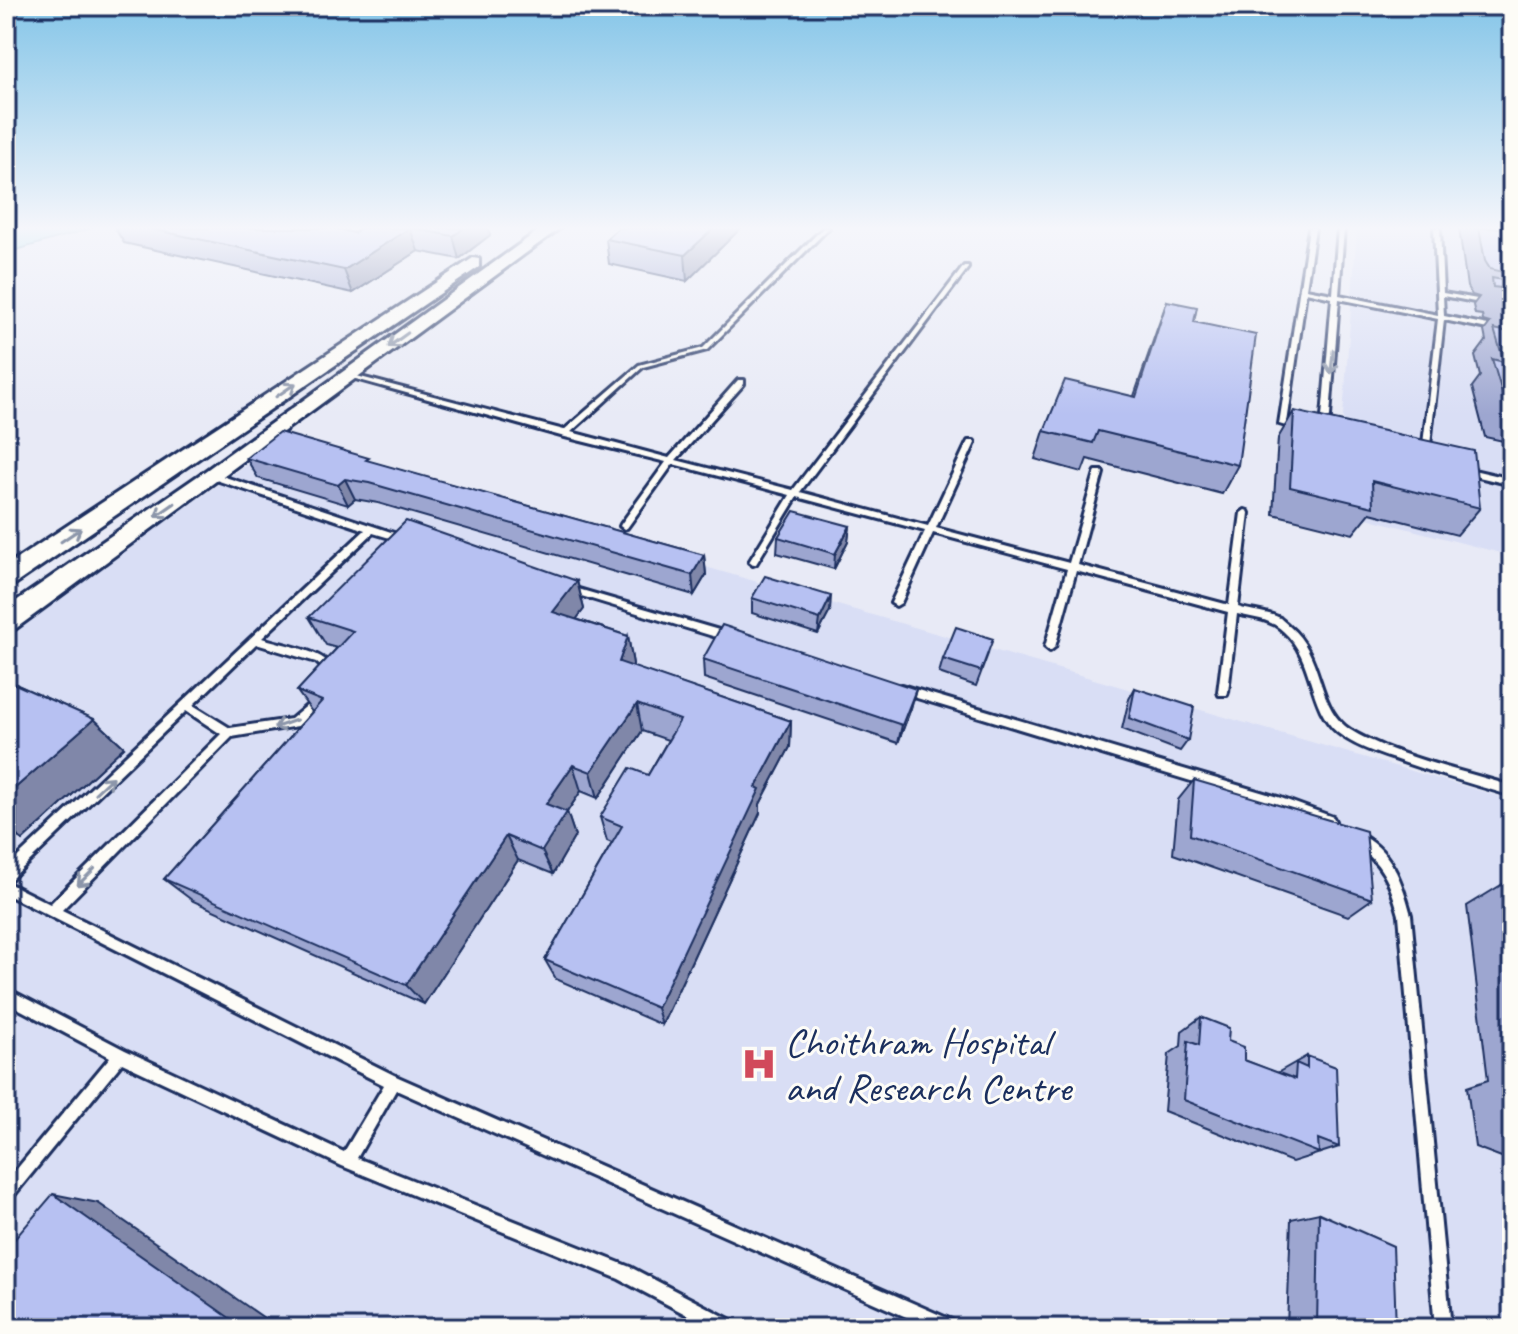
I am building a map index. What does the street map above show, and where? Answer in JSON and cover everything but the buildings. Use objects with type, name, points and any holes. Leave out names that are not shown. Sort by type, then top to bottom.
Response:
[{"type":"main road","points":[[6,578],[429,290]]},
{"type":"main road","points":[[6,622],[213,476],[467,290]]},
{"type":"lane","points":[[564,434],[641,366],[705,349],[764,290]]},
{"type":"lane","points":[[753,562],[794,495],[948,290]]},
{"type":"lane","points":[[1304,290],[1283,424],[1339,439]]},
{"type":"lane","points":[[1305,290],[1512,332]]},
{"type":"lane","points":[[1325,435],[1338,290]]},
{"type":"lane","points":[[1425,462],[1441,319],[1440,290]]},
{"type":"lane","points":[[1440,294],[1512,307]]},
{"type":"lane","points":[[349,376],[1277,621],[1297,635],[1306,649],[1333,722],[1346,734],[1368,746],[1512,791]]},
{"type":"lane","points":[[624,526],[670,462],[741,382]]},
{"type":"lane","points":[[896,603],[971,443]]},
{"type":"lane","points":[[1454,468],[1512,482]]},
{"type":"lane","points":[[1050,647],[1099,473]]},
{"type":"lane","points":[[213,476],[416,543]]},
{"type":"lane","points":[[1223,692],[1245,513]]},
{"type":"lane","points":[[6,876],[188,707],[371,529]]},
{"type":"lane","points":[[551,584],[747,642]]},
{"type":"lane","points":[[52,911],[229,733],[294,723],[313,708],[332,684],[330,667],[319,659],[256,640]]},
{"type":"lane","points":[[884,684],[1281,803],[1332,822],[1374,849],[1395,875],[1405,915],[1443,1328]]},
{"type":"lane","points":[[188,707],[229,733]]},
{"type":"lane","points":[[6,888],[393,1082],[950,1328]]},
{"type":"lane","points":[[6,995],[120,1055],[347,1161],[624,1273],[729,1328]]},
{"type":"lane","points":[[6,1194],[120,1055]]},
{"type":"lane","points":[[347,1161],[393,1082]]},
{"type":"shaded area","points":[[1352,290],[1512,290],[1512,556],[1336,510]]},
{"type":"shaded area","name":"Choithram Hospital and Research Centre","points":[[277,443],[1512,800],[1512,1328],[6,1328],[6,634]]},
{"type":"place","name":"Choithram Hospital and Research Centre","points":[[759,1064]]}]
